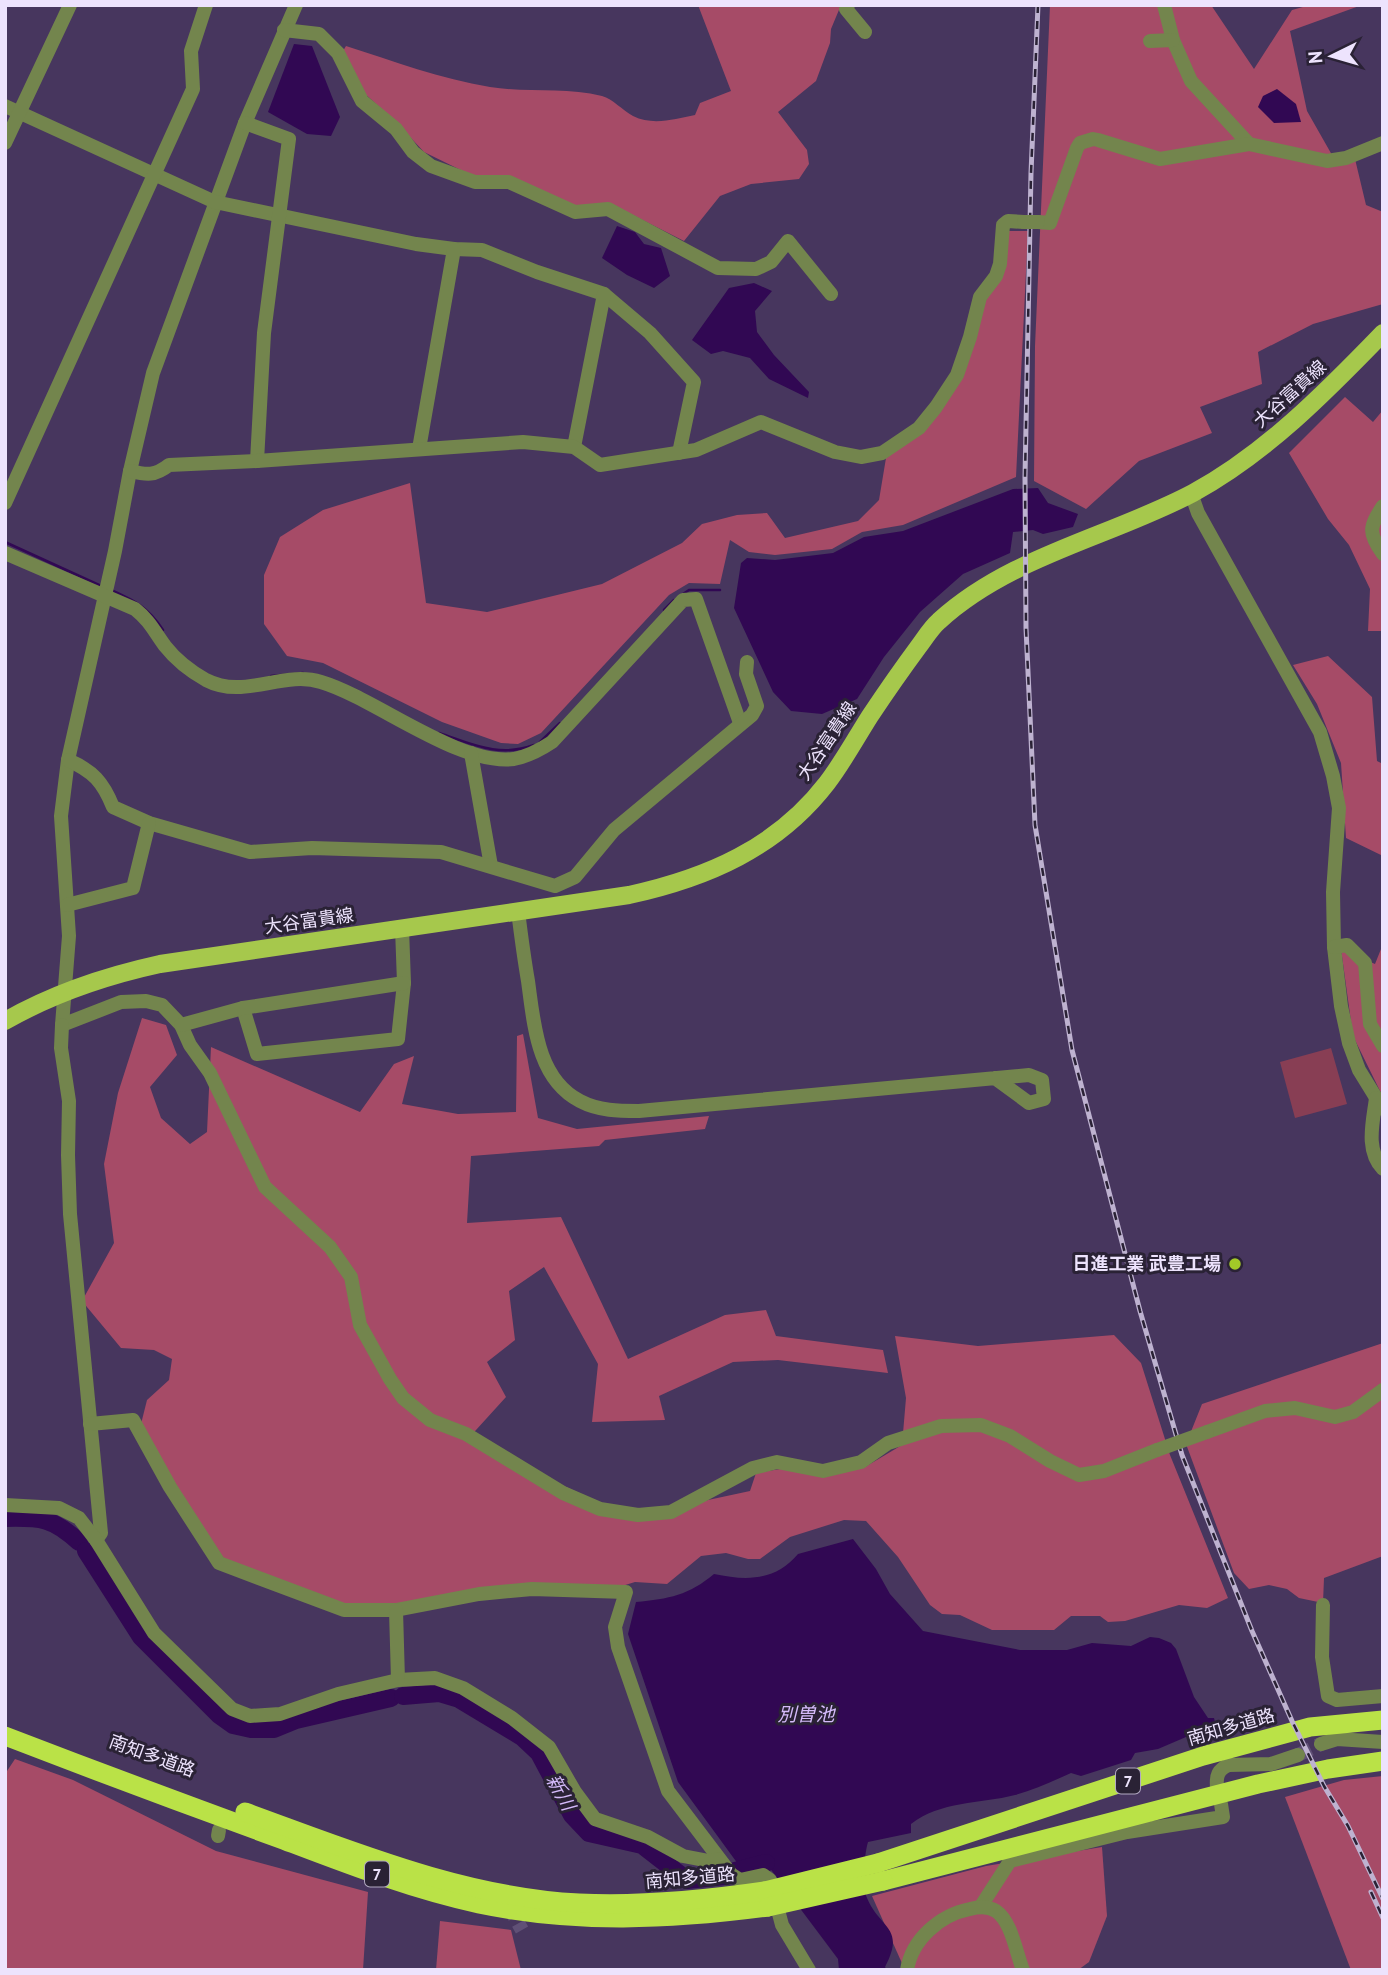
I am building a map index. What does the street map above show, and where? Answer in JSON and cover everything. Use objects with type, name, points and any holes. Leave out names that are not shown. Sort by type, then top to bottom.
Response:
[{"type":"highway","name":"南知多道路","points":[[881,1872],[1203,1755],[1311,1727],[1383,1720]]},
{"type":"highway","name":"南知多道路","points":[[5,1722],[372,1858],[472,1887],[576,1903],[766,1899]]},
{"type":"highway","name":"南知多道路","points":[[5,1736],[365,1870],[438,1894],[480,1904],[575,1917],[625,1919],[669,1918],[766,1899],[1258,1784],[1383,1761]]},
{"type":"main road","name":"大谷富貴線","points":[[5,1021],[65,990],[126,971],[663,887],[694,878],[735,860],[773,836],[819,792],[893,680],[936,623],[966,599],[1026,565],[1149,514],[1192,493],[1251,457],[1314,402],[1383,333]]},
{"type":"street","points":[[5,143],[12,109],[70,5]]},
{"type":"street","points":[[96,1540],[101,1532],[70,1214],[69,1101],[61,1048],[69,936],[61,816],[68,760],[153,373],[245,123],[296,5]]},
{"type":"street","points":[[848,5],[846,9],[864,32]]},
{"type":"street","points":[[1164,5],[1173,40],[1191,81],[1249,144]]},
{"type":"street","points":[[5,503],[192,89],[191,51],[203,6]]},
{"type":"street","points":[[284,30],[319,34],[338,52],[362,101],[396,129],[413,152],[431,166],[474,182],[509,181],[575,212],[608,209],[718,268],[757,269],[771,262],[788,241],[831,295]]},
{"type":"street","points":[[1150,41],[1173,40]]},
{"type":"street","points":[[12,109],[215,202],[416,244],[482,250],[604,294],[650,333],[694,382],[678,453]]},
{"type":"street","points":[[245,123],[289,139],[264,333],[257,461]]},
{"type":"street","points":[[130,471],[147,475],[159,473],[169,465],[523,442],[574,447],[600,465],[696,450],[761,422],[835,452],[861,457],[882,453],[919,428],[957,375],[980,297],[996,276],[1000,264],[1003,225],[1008,221],[1050,223],[1080,143],[1098,140],[1160,159],[1249,144],[1327,161],[1346,158],[1383,143]]},
{"type":"street","points":[[418,449],[454,249]]},
{"type":"street","points":[[574,447],[604,294]]},
{"type":"street","points":[[1192,493],[1198,513],[1308,708],[1333,776],[1339,808],[1333,892],[1334,947],[1349,1043],[1359,1070],[1379,1103],[1371,1131],[1373,1159],[1383,1169]]},
{"type":"street","points":[[1383,506],[1372,522],[1372,538],[1383,554]]},
{"type":"street","points":[[5,553],[135,609],[148,620],[164,645],[183,666],[207,681],[236,688],[298,679],[320,681],[434,738],[471,753],[510,759],[533,755],[552,742],[683,600],[695,599],[740,723]]},
{"type":"street","points":[[68,760],[88,769],[106,789],[113,807],[149,823],[250,852],[312,848],[441,852],[555,886],[575,877],[614,831],[752,715],[757,706],[746,674],[747,662]]},
{"type":"street","points":[[471,753],[491,866]]},
{"type":"street","points":[[67,905],[133,888],[149,823]]},
{"type":"street","points":[[518,911],[535,1032],[545,1063],[558,1084],[580,1101],[608,1111],[639,1111],[995,1078]]},
{"type":"street","points":[[243,1008],[257,1054],[398,1039],[404,984],[402,928]]},
{"type":"street","points":[[1334,947],[1347,946],[1365,963],[1370,1024],[1383,1046]]},
{"type":"street","points":[[181,1024],[243,1008],[404,984]]},
{"type":"street","points":[[62,1025],[121,1002],[146,1001],[162,1005],[181,1024],[190,1045],[210,1073],[265,1187],[330,1247],[351,1277],[360,1325],[390,1379],[404,1398],[430,1420],[466,1434],[563,1493],[600,1509],[638,1516],[671,1512],[753,1468],[777,1462],[823,1471],[861,1462],[888,1443],[940,1426],[981,1425],[1010,1436],[1079,1475],[1104,1471],[1265,1411],[1295,1408],[1335,1417],[1353,1412],[1383,1390]]},
{"type":"street","points":[[90,1424],[133,1420],[170,1487],[219,1563],[344,1610],[396,1610],[479,1594],[532,1589],[626,1592],[615,1627],[618,1647],[668,1791],[732,1874],[740,1880],[763,1875],[770,1880],[782,1925],[809,1970]]},
{"type":"street","points":[[5,1505],[25,1504],[59,1508],[79,1518],[96,1540],[154,1633],[232,1709],[250,1716],[280,1714],[338,1694],[398,1680],[435,1678],[463,1688],[512,1718],[549,1747],[575,1792],[595,1819],[648,1837],[683,1856],[709,1861],[719,1859]]},
{"type":"street","points":[[1323,1605],[1322,1657],[1328,1696],[1337,1700],[1383,1696]]},
{"type":"street","points":[[396,1610],[398,1680]]},
{"type":"street","points":[[1321,1744],[1337,1739],[1383,1742]]},
{"type":"street","points":[[1217,1787],[1218,1772],[1223,1767],[1271,1764],[1298,1755]]},
{"type":"street","points":[[981,1906],[1010,1861],[1127,1832],[1223,1818],[1221,1804]]},
{"type":"street","points":[[907,1970],[909,1956],[924,1935],[939,1922],[954,1913],[981,1906],[994,1909],[1006,1922],[1023,1970]]},
{"type":"shaded area","points":[[698,5],[841,5],[816,81],[778,112],[807,150],[809,164],[799,179],[751,184],[720,196],[684,241],[611,204],[575,206],[475,177],[424,152],[364,93],[343,51],[346,46],[472,84],[602,96],[633,116],[648,121],[664,121],[695,115],[700,103],[731,91]]},
{"type":"shaded area","points":[[1050,5],[1211,5],[1254,69],[1292,10],[1310,5],[1362,5],[1290,31],[1307,111],[1332,155],[1355,159],[1366,205],[1383,212],[1383,304],[1313,324],[1258,352],[1262,384],[1200,407],[1212,433],[1139,461],[1086,509],[1034,481],[1035,346]]},
{"type":"shaded area","points":[[1008,231],[1028,231],[1016,477],[903,525],[862,532],[832,549],[775,555],[749,552],[730,540],[720,584],[689,583],[669,595],[541,733],[518,744],[501,743],[442,722],[323,663],[287,656],[264,624],[264,575],[280,537],[323,510],[410,483],[426,603],[487,612],[602,584],[682,543],[702,524],[737,515],[767,513],[785,538],[858,521],[879,500],[886,458],[924,430],[986,298]]},
{"type":"shaded area","points":[[1345,397],[1373,422],[1383,410],[1383,631],[1368,631],[1370,589],[1349,545],[1328,519],[1289,453]]},
{"type":"shaded area","points":[[1328,656],[1372,697],[1377,761],[1383,764],[1383,856],[1346,838],[1341,763],[1317,704],[1293,665]]},
{"type":"shaded area","points":[[1383,944],[1383,1097],[1353,1036],[1341,949],[1375,964]]},
{"type":"shaded area","points":[[142,1018],[166,1025],[177,1055],[150,1087],[161,1118],[190,1144],[207,1132],[211,1047],[360,1112],[394,1064],[414,1056],[402,1104],[458,1114],[516,1112],[517,1036],[523,1034],[538,1118],[577,1129],[709,1116],[705,1129],[605,1140],[599,1146],[471,1156],[467,1223],[561,1217],[628,1359],[725,1315],[766,1310],[776,1336],[883,1350],[888,1373],[778,1360],[733,1362],[659,1396],[665,1420],[592,1422],[598,1364],[544,1267],[509,1291],[515,1340],[487,1362],[506,1397],[466,1441],[640,1521],[708,1500],[750,1491],[756,1473],[780,1469],[865,1467],[902,1445],[906,1398],[895,1336],[978,1346],[1114,1335],[1141,1363],[1170,1455],[1228,1598],[1207,1608],[1179,1605],[1125,1621],[1108,1622],[1100,1616],[1071,1616],[1054,1630],[992,1630],[960,1615],[942,1614],[930,1605],[898,1557],[866,1521],[844,1520],[790,1537],[760,1559],[726,1553],[701,1556],[667,1584],[635,1582],[622,1586],[398,1604],[342,1604],[224,1559],[172,1481],[141,1424],[147,1400],[169,1380],[172,1359],[154,1350],[121,1348],[82,1301],[114,1243],[104,1164],[118,1093]]},
{"type":"shaded area","points":[[1331,1048],[1347,1104],[1295,1118],[1280,1062]]},
{"type":"shaded area","points":[[1383,1343],[1383,1556],[1324,1578],[1323,1603],[1299,1598],[1287,1589],[1269,1585],[1249,1589],[1234,1573],[1186,1444],[1202,1404]]},
{"type":"shaded area","points":[[15,1759],[73,1780],[216,1851],[368,1892],[363,1970],[5,1970],[5,1774]]},
{"type":"shaded area","points":[[1383,1776],[1383,1970],[1351,1970],[1285,1797],[1344,1780]]},
{"type":"shaded area","points":[[1102,1847],[1107,1916],[1089,1962],[1078,1970],[905,1970],[872,1896],[986,1866]]},
{"type":"shaded area","points":[[440,1921],[511,1930],[521,1970],[436,1970]]},
{"type":"water","points":[[294,44],[312,46],[340,117],[331,136],[307,134],[268,112]]},
{"type":"water","points":[[1277,89],[1296,104],[1301,122],[1274,123],[1258,107],[1263,96]]},
{"type":"water","points":[[617,226],[635,232],[644,244],[661,248],[670,276],[654,288],[627,275],[602,258]]},
{"type":"water","points":[[754,283],[772,291],[755,311],[757,332],[774,355],[809,392],[808,398],[769,379],[750,358],[723,351],[711,354],[692,340],[729,288]]},
{"type":"water","points":[[1038,488],[1048,503],[1078,514],[1073,527],[1043,534],[1033,530],[1013,532],[1010,553],[963,574],[920,612],[884,657],[857,699],[822,714],[791,711],[773,692],[734,608],[741,563],[747,558],[775,560],[833,553],[864,537],[903,531],[1013,489]]},
{"type":"water","name":"別曽池","points":[[853,1539],[876,1569],[890,1594],[923,1631],[1020,1650],[1067,1650],[1092,1643],[1131,1646],[1150,1637],[1171,1643],[1176,1649],[1194,1697],[1208,1718],[1214,1718],[1215,1722],[1209,1723],[1210,1726],[1215,1726],[1216,1731],[1208,1731],[1199,1737],[1193,1734],[1158,1749],[1135,1753],[1131,1760],[1081,1776],[1071,1773],[1015,1795],[947,1807],[911,1824],[911,1833],[868,1842],[864,1870],[865,1893],[892,1936],[891,1954],[885,1967],[887,1970],[839,1970],[838,1959],[765,1859],[738,1864],[678,1782],[628,1634],[636,1602],[678,1595],[696,1587],[714,1574],[738,1578],[760,1577],[780,1570],[798,1554]]},
{"type":"waterway","points":[[5,542],[99,585]]},
{"type":"waterway","points":[[111,590],[140,606],[163,630]]},
{"type":"waterway","points":[[683,594],[689,590],[720,590]]},
{"type":"waterway","points":[[664,610],[674,600]]},
{"type":"waterway","points":[[271,676],[303,673]]},
{"type":"waterway","points":[[540,742],[560,723]]},
{"type":"waterway","points":[[439,733],[497,750],[521,749],[534,745]]},
{"type":"waterway","name":"新川","points":[[5,1518],[46,1521],[62,1528],[79,1542]]},
{"type":"waterway","name":"新川","points":[[86,1551],[141,1637],[219,1715],[233,1725],[251,1729],[274,1729],[296,1720],[391,1698]]},
{"type":"waterway","name":"新川","points":[[403,1696],[439,1693],[459,1699],[522,1737],[539,1753],[572,1815],[589,1833],[642,1845],[687,1880],[724,1876]]},
{"type":"waterway","name":"新川","points":[[735,1871],[766,1863]]},
{"type":"tunnel","points":[[1298,1755],[1321,1744]]},
{"type":"tunnel","points":[[508,1905],[522,1930]]},
{"type":"railway","points":[[1038,5],[1031,173],[1025,477],[1026,628],[1035,825],[1072,1050],[1140,1311],[1182,1455],[1252,1631],[1292,1721],[1383,1899]]},
{"type":"railway","points":[[1371,1892],[1383,1918]]},
{"type":"place","name":"日進工業 武豊工場","points":[[1235,1264]]}]
